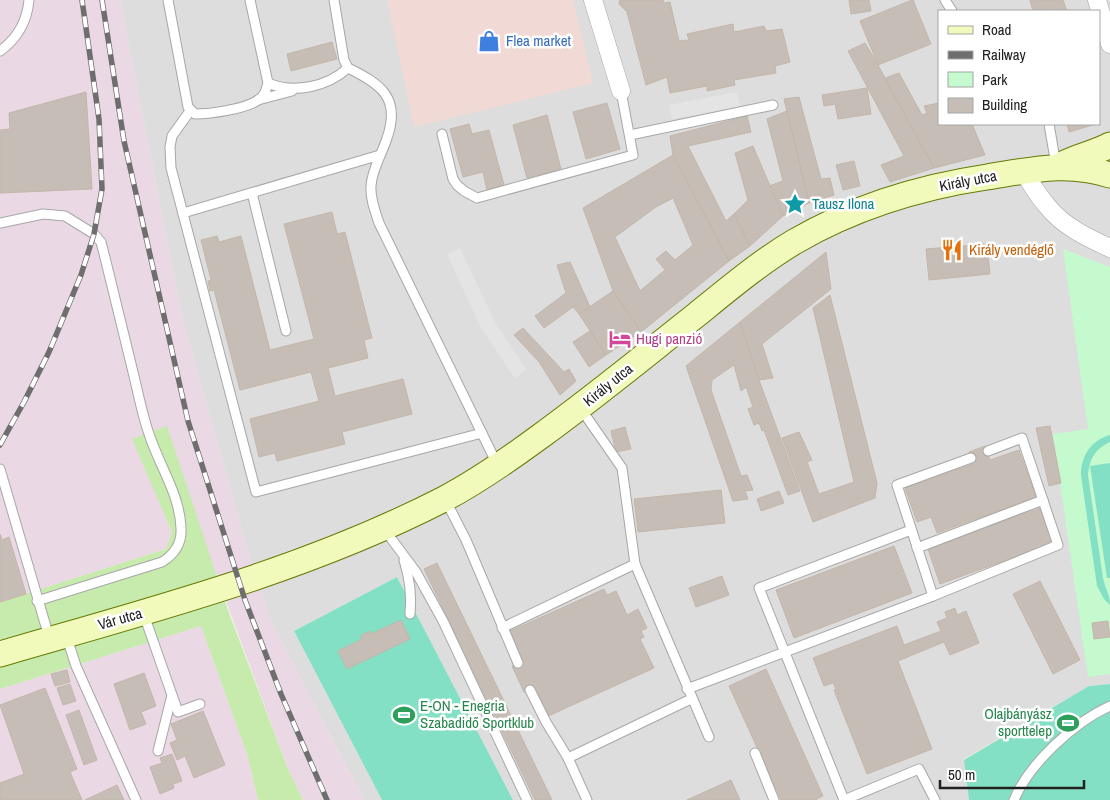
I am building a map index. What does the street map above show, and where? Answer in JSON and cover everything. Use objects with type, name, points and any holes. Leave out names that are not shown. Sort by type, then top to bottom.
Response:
[{"type":"main road","name":"Király utca","points":[[240,584],[293,566],[383,528],[445,498],[498,467],[580,408],[752,270],[809,233],[845,216],[890,199],[946,185],[1029,181],[1078,157],[1110,146]]},
{"type":"main road","points":[[1110,146],[1107,160],[1110,174]]},
{"type":"main road","name":"Király utca","points":[[1058,166],[1110,174]]},
{"type":"main road","name":"Vár utca","points":[[0,654],[240,584]]},
{"type":"street","points":[[593,0],[622,91]]},
{"type":"street","points":[[1100,10],[1110,44]]},
{"type":"street","points":[[1029,181],[1048,208],[1058,218],[1110,248]]},
{"type":"lane","points":[[0,51],[20,32],[28,12],[29,0]]},
{"type":"lane","points":[[168,0],[188,107],[195,114],[218,112],[330,81],[348,68]]},
{"type":"lane","points":[[250,0],[268,83],[266,92],[258,100]]},
{"type":"lane","points":[[334,0],[344,60],[348,68],[370,79],[384,90],[388,98],[392,118],[371,186],[372,198],[379,223],[498,467]]},
{"type":"lane","points":[[268,83],[290,89],[307,87]]},
{"type":"lane","points":[[442,134],[453,179],[464,191],[477,198],[633,155],[622,91]]},
{"type":"lane","points":[[630,136],[773,105]]},
{"type":"lane","points":[[190,111],[172,136],[170,147],[172,168],[256,492],[482,433]]},
{"type":"lane","points":[[1049,125],[1058,166]]},
{"type":"lane","points":[[183,213],[380,156]]},
{"type":"lane","points":[[252,193],[286,331]]},
{"type":"lane","points":[[0,223],[43,214],[65,216],[94,234],[101,242],[149,434],[170,485],[181,523],[179,545],[168,559],[37,601]]},
{"type":"lane","points":[[580,408],[622,468],[635,564],[691,699],[709,737]]},
{"type":"lane","points":[[687,689],[933,596],[1058,545],[1022,438],[988,451]]},
{"type":"lane","points":[[933,596],[897,485],[971,458]]},
{"type":"lane","points":[[0,469],[3,492],[37,601],[76,666],[136,800]]},
{"type":"lane","points":[[445,498],[466,540],[518,663]]},
{"type":"lane","points":[[917,548],[1043,500]]},
{"type":"lane","points":[[383,528],[416,572],[443,620],[527,800]]},
{"type":"lane","points":[[911,530],[759,588],[783,652],[844,800],[919,770],[935,800]]},
{"type":"lane","points":[[402,555],[412,597],[410,614]]},
{"type":"lane","points":[[502,628],[635,564]]},
{"type":"lane","points":[[143,612],[178,712],[200,704]]},
{"type":"lane","points":[[530,690],[546,722],[568,758],[587,800]]},
{"type":"lane","points":[[158,751],[172,695]]},
{"type":"lane","points":[[568,758],[691,699]]},
{"type":"lane","points":[[1014,800],[1020,784],[1034,766],[1083,723],[1110,706]]},
{"type":"lane","points":[[755,753],[774,800]]},
{"type":"shaded area","points":[[0,0],[120,0],[182,317],[246,545],[271,622],[364,800],[303,800],[288,769],[211,560],[133,439],[172,532],[166,549],[0,602]]},
{"type":"shaded area","points":[[120,0],[1110,0],[1110,684],[1089,686],[964,759],[969,800],[513,800],[397,577],[294,631],[382,800],[364,800],[271,622],[246,545],[182,317]]},
{"type":"shaded area","name":"Flea market","points":[[387,0],[573,0],[593,83],[414,127]]},
{"type":"shaded area","points":[[737,92],[740,106],[672,119],[669,105]]},
{"type":"shaded area","points":[[460,248],[496,324],[526,369],[515,379],[480,326],[447,254]]},
{"type":"shaded area","points":[[201,626],[248,757],[258,800],[0,800],[0,689]]},
{"type":"green space","points":[[1063,249],[1110,267],[1110,674],[1088,677],[1053,434],[1088,429]]},
{"type":"green space","points":[[167,426],[230,616],[288,769],[303,800],[258,800],[248,757],[201,626],[0,689],[0,602],[166,549],[172,532],[132,439]]},
{"type":"green space","points":[[1110,435],[1110,442],[1101,447],[1094,455],[1088,475],[1103,578],[1110,605],[1104,599],[1097,586],[1081,468],[1085,455],[1092,445],[1103,437]]},
{"type":"green space","points":[[1110,463],[1110,578],[1107,578],[1090,466]]},
{"type":"green space","name":"E-ON - Enegria Szabadidő Sportklub","points":[[397,577],[513,800],[382,800],[294,631]]},
{"type":"green space","name":"Olajbányász sporttelep","points":[[1110,684],[1110,800],[969,800],[964,760],[1089,686]]},
{"type":"building","points":[[620,0],[663,0],[664,3],[670,2],[679,41],[689,40],[687,34],[733,24],[734,32],[764,26],[766,31],[782,29],[790,62],[775,66],[776,73],[734,80],[735,85],[707,91],[707,86],[670,93],[667,77],[646,85],[627,12],[619,4]]},
{"type":"building","points":[[849,0],[869,0],[871,11],[851,14]]},
{"type":"building","points":[[913,0],[931,44],[878,65],[860,21]]},
{"type":"building","points":[[1030,0],[1063,0],[1067,10],[1033,10]]},
{"type":"building","points":[[332,42],[337,59],[291,71],[287,54]]},
{"type":"building","points":[[865,43],[934,168],[890,182],[881,165],[904,156],[848,51]]},
{"type":"building","points":[[899,73],[922,115],[927,113],[924,106],[938,103],[938,125],[972,125],[985,155],[934,168],[885,78]]},
{"type":"building","points":[[867,88],[871,114],[838,119],[835,104],[824,106],[822,95]]},
{"type":"building","points":[[86,92],[92,189],[0,193],[0,130],[10,129],[9,113]]},
{"type":"building","points":[[799,97],[821,179],[830,178],[834,195],[809,203],[784,99]]},
{"type":"building","points":[[607,103],[620,149],[586,159],[573,112]]},
{"type":"building","points":[[787,111],[809,203],[783,216],[769,186],[783,181],[767,119]]},
{"type":"building","points":[[547,115],[561,169],[527,178],[513,125]]},
{"type":"building","points":[[747,116],[751,132],[688,146],[726,221],[734,214],[750,246],[729,261],[673,155],[670,136]]},
{"type":"building","points":[[469,124],[472,134],[489,130],[504,185],[487,190],[483,172],[463,177],[450,129]]},
{"type":"building","points":[[1067,125],[1093,125],[1069,132]]},
{"type":"building","points":[[753,146],[783,216],[750,246],[734,214],[748,200],[735,153]]},
{"type":"building","points":[[673,155],[729,261],[641,332],[613,291],[583,208]],"holes":[[[673,198],[693,245],[675,260],[666,251],[656,259],[665,270],[640,291],[615,237],[656,207]]]},
{"type":"building","points":[[854,161],[860,186],[843,190],[836,165]]},
{"type":"building","points":[[332,212],[337,234],[345,232],[372,338],[364,340],[368,358],[328,368],[335,396],[403,379],[412,414],[342,432],[345,444],[277,461],[275,453],[259,457],[250,419],[319,401],[311,372],[240,390],[214,290],[210,291],[208,281],[211,280],[201,240],[217,236],[219,242],[241,236],[270,350],[314,339],[284,224]]},
{"type":"building","points":[[987,244],[990,274],[929,280],[926,249]]},
{"type":"building","points":[[826,252],[831,289],[762,344],[773,378],[759,380],[740,322]]},
{"type":"building","points":[[570,262],[590,307],[579,314],[573,307],[544,328],[535,316],[566,293],[557,265]]},
{"type":"building","points":[[613,291],[641,332],[606,355],[579,314]]},
{"type":"building","points":[[830,295],[877,483],[875,498],[813,522],[782,438],[799,432],[812,460],[807,462],[819,494],[854,482],[813,308]]},
{"type":"building","points":[[740,322],[800,491],[788,495],[764,430],[762,431],[759,423],[754,425],[748,409],[753,407],[746,387],[741,391],[734,365],[712,380],[711,390],[741,476],[747,475],[753,490],[745,491],[748,499],[733,501],[686,366]]},
{"type":"building","points":[[523,328],[564,372],[569,369],[576,381],[560,395],[539,362],[514,335]]},
{"type":"building","points":[[590,331],[606,355],[589,367],[573,342]]},
{"type":"building","points":[[1050,426],[1061,483],[1049,486],[1036,428]]},
{"type":"building","points":[[625,427],[631,449],[616,452],[611,431]]},
{"type":"building","points":[[985,446],[990,460],[1019,450],[1036,497],[937,533],[931,517],[917,522],[905,488],[973,464],[969,452]]},
{"type":"building","points":[[721,490],[725,523],[638,532],[634,499]]},
{"type":"building","points":[[779,491],[784,503],[761,511],[757,499]]},
{"type":"building","points":[[1040,508],[1053,543],[940,584],[928,549]]},
{"type":"building","points":[[0,534],[2,540],[9,537],[26,594],[0,602]]},
{"type":"building","points":[[894,546],[912,593],[794,638],[776,590]]},
{"type":"building","points":[[437,563],[552,800],[535,800],[424,569]]},
{"type":"building","points":[[722,576],[729,595],[696,607],[689,588]]},
{"type":"building","points":[[1040,581],[1080,660],[1053,674],[1013,594]]},
{"type":"building","points":[[604,589],[607,595],[616,591],[627,615],[638,609],[647,628],[641,631],[644,637],[640,639],[654,668],[546,717],[533,688],[524,692],[512,666],[522,662],[508,632]]},
{"type":"building","points":[[955,608],[957,615],[966,611],[979,643],[950,655],[944,642],[898,661],[932,749],[867,774],[834,690],[836,689],[833,683],[824,686],[813,658],[897,626],[904,645],[941,631],[937,622],[947,618],[945,612]]},
{"type":"building","points":[[401,620],[410,639],[347,669],[338,651],[362,639],[360,636],[370,631],[371,634]]},
{"type":"building","points":[[1108,621],[1110,637],[1094,639],[1092,623]]},
{"type":"building","points":[[766,669],[823,796],[815,800],[781,800],[729,686]]},
{"type":"building","points":[[67,670],[70,682],[55,686],[51,674]]},
{"type":"building","points":[[144,673],[156,706],[141,712],[146,724],[130,730],[114,684]]},
{"type":"building","points":[[70,684],[76,701],[63,705],[57,688]]},
{"type":"building","points":[[45,688],[77,769],[70,772],[82,800],[0,800],[0,783],[24,774],[0,705]]},
{"type":"building","points":[[79,710],[97,760],[84,765],[66,715]]},
{"type":"building","points":[[203,711],[225,765],[194,778],[185,756],[177,760],[170,743],[177,740],[171,724]]},
{"type":"building","points":[[172,754],[182,781],[173,784],[174,788],[160,794],[150,767],[162,763],[160,758]]},
{"type":"building","points":[[731,780],[740,800],[687,800]]},
{"type":"building","points":[[117,785],[124,800],[85,800]]},
{"type":"railway","points":[[0,445],[49,352],[81,275],[94,234],[102,189],[99,119],[82,0]]},
{"type":"railway","points":[[102,0],[124,141],[188,421],[245,600],[281,694],[327,800]]},
{"type":"place","name":"Flea market","points":[[489,41]]},
{"type":"place","name":"Tausz Ilona","points":[[795,204]]},
{"type":"place","name":"Király vendéglő","points":[[952,250]]},
{"type":"place","name":"Hugi panzió","points":[[620,339]]},
{"type":"place","name":"E-ON - Enegria Szabadidő Sportklub","points":[[404,715]]},
{"type":"place","name":"Olajbányász sporttelep","points":[[1068,723]]}]
